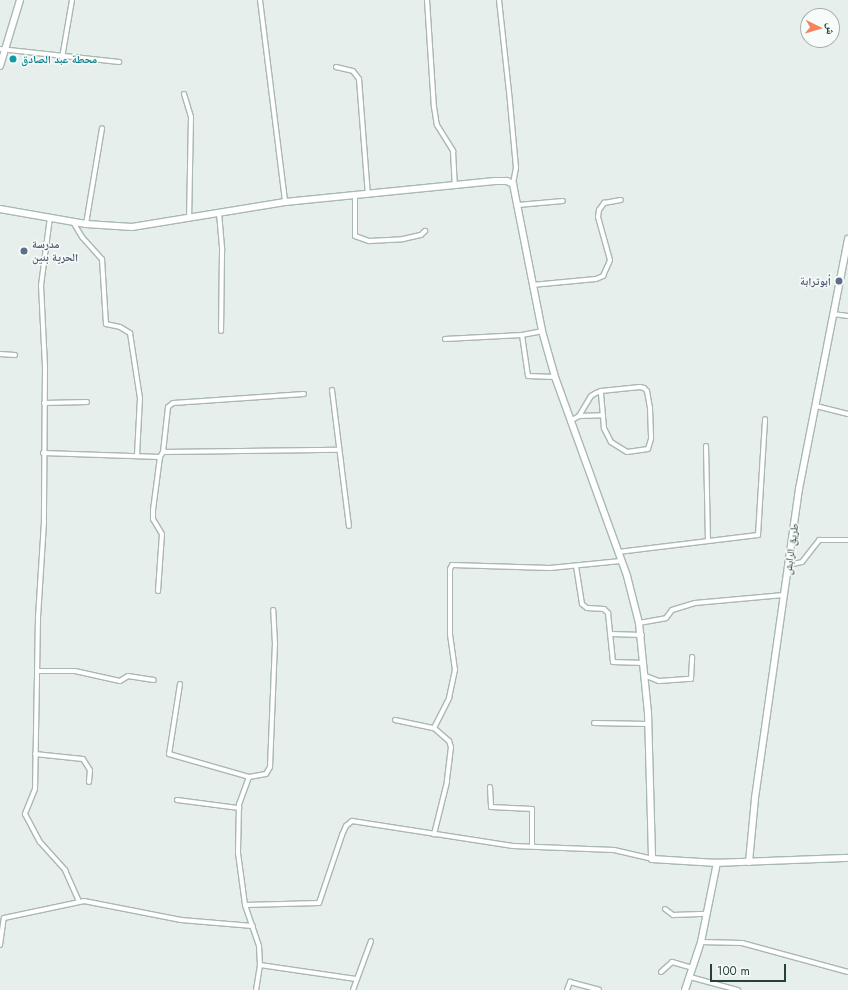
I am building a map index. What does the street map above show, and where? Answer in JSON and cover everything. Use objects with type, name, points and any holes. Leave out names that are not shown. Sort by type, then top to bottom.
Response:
[{"type":"street","points":[[0,66],[3,50],[20,0]]},
{"type":"street","points":[[62,58],[72,0]]},
{"type":"street","points":[[260,0],[286,202]]},
{"type":"street","points":[[427,0],[434,107],[437,124],[453,151],[455,186]]},
{"type":"street","points":[[499,0],[516,168],[513,184],[542,331],[555,377],[570,421],[621,561],[642,635],[646,676],[652,858]]},
{"type":"street","points":[[3,50],[62,58],[119,62]]},
{"type":"street","points":[[336,67],[352,72],[359,79],[368,195]]},
{"type":"street","points":[[184,94],[191,117],[189,218]]},
{"type":"street","points":[[86,224],[102,128]]},
{"type":"street","points":[[0,209],[86,224],[132,226],[286,202],[504,181],[513,184]]},
{"type":"street","points":[[355,196],[355,236],[369,241],[403,239],[421,235],[425,231]]},
{"type":"street","points":[[532,285],[596,279],[604,276],[609,267],[610,260],[598,216],[599,210],[604,203],[621,200]]},
{"type":"street","points":[[518,205],[563,201]]},
{"type":"street","points":[[219,213],[222,255],[221,331]]},
{"type":"street","points":[[50,217],[41,285],[40,308],[45,342],[43,453],[44,522],[37,671],[35,793],[27,808],[27,821],[40,842],[65,870],[79,902]]},
{"type":"street","points":[[73,222],[82,237],[102,259],[106,324],[120,327],[130,333],[140,398],[137,456]]},
{"type":"street","name":"طريق الرابش","points":[[749,862],[755,798],[788,565],[832,314],[848,239]]},
{"type":"street","points":[[832,314],[848,316]]},
{"type":"street","points":[[445,339],[522,335],[542,331]]},
{"type":"street","points":[[522,335],[528,376],[555,377]]},
{"type":"street","points":[[0,354],[15,355]]},
{"type":"street","points":[[579,416],[591,396],[601,391],[640,387],[647,391],[652,429],[648,449],[627,452],[616,447],[606,434],[601,391]]},
{"type":"street","points":[[332,390],[349,526]]},
{"type":"street","points":[[158,591],[162,534],[153,519],[160,457],[163,452],[168,407],[173,403],[304,394]]},
{"type":"street","points":[[44,403],[87,402]]},
{"type":"street","points":[[816,406],[848,414]]},
{"type":"street","points":[[570,421],[579,416],[603,416]]},
{"type":"street","points":[[618,552],[755,536],[760,533],[765,419]]},
{"type":"street","points":[[706,446],[708,541]]},
{"type":"street","points":[[163,452],[339,450]]},
{"type":"street","points":[[43,453],[160,457]]},
{"type":"street","points":[[788,565],[802,562],[819,540],[848,540]]},
{"type":"street","points":[[434,728],[449,698],[455,670],[450,634],[451,566],[456,564],[518,568],[576,566],[621,561]]},
{"type":"street","points":[[576,566],[582,604],[607,610],[611,634],[613,662],[645,663]]},
{"type":"street","points":[[639,623],[666,618],[672,610],[695,603],[784,595]]},
{"type":"street","points":[[180,684],[169,754],[249,777],[266,774],[270,767],[275,644],[273,610]]},
{"type":"street","points":[[611,634],[642,635]]},
{"type":"street","points":[[646,676],[659,681],[691,679],[692,658]]},
{"type":"street","points":[[37,671],[75,671],[120,681],[128,676],[154,680]]},
{"type":"street","points":[[395,720],[434,728],[449,741],[452,754],[434,834]]},
{"type":"street","points":[[594,723],[648,724]]},
{"type":"street","points":[[35,754],[84,759],[90,770],[89,782]]},
{"type":"street","points":[[249,777],[239,808],[240,871],[245,905],[254,926],[259,946],[260,965],[256,990]]},
{"type":"street","points":[[490,787],[491,807],[532,809],[532,846]]},
{"type":"street","points":[[177,800],[239,808]]},
{"type":"street","points":[[245,905],[321,902],[342,835],[350,822],[507,845],[614,850],[652,858],[717,863],[848,858]]},
{"type":"street","points":[[685,990],[701,942],[708,914],[717,863]]},
{"type":"street","points":[[0,945],[4,918],[79,902],[94,901],[181,920],[254,926]]},
{"type":"street","points":[[665,909],[673,915],[708,914]]},
{"type":"street","points":[[353,990],[371,941]]},
{"type":"street","points":[[701,942],[742,943],[848,972]]},
{"type":"street","points":[[661,972],[672,962],[693,968]]},
{"type":"street","points":[[260,965],[356,979]]},
{"type":"street","points":[[690,977],[738,990]]},
{"type":"street","points":[[567,990],[570,982],[599,990]]},
{"type":"place","name":"محطة عبد الصادق","points":[[13,59]]},
{"type":"place","name":"مدرسة الحرية بنين","points":[[24,251]]},
{"type":"place","name":"أبوترابة","points":[[839,281]]}]
